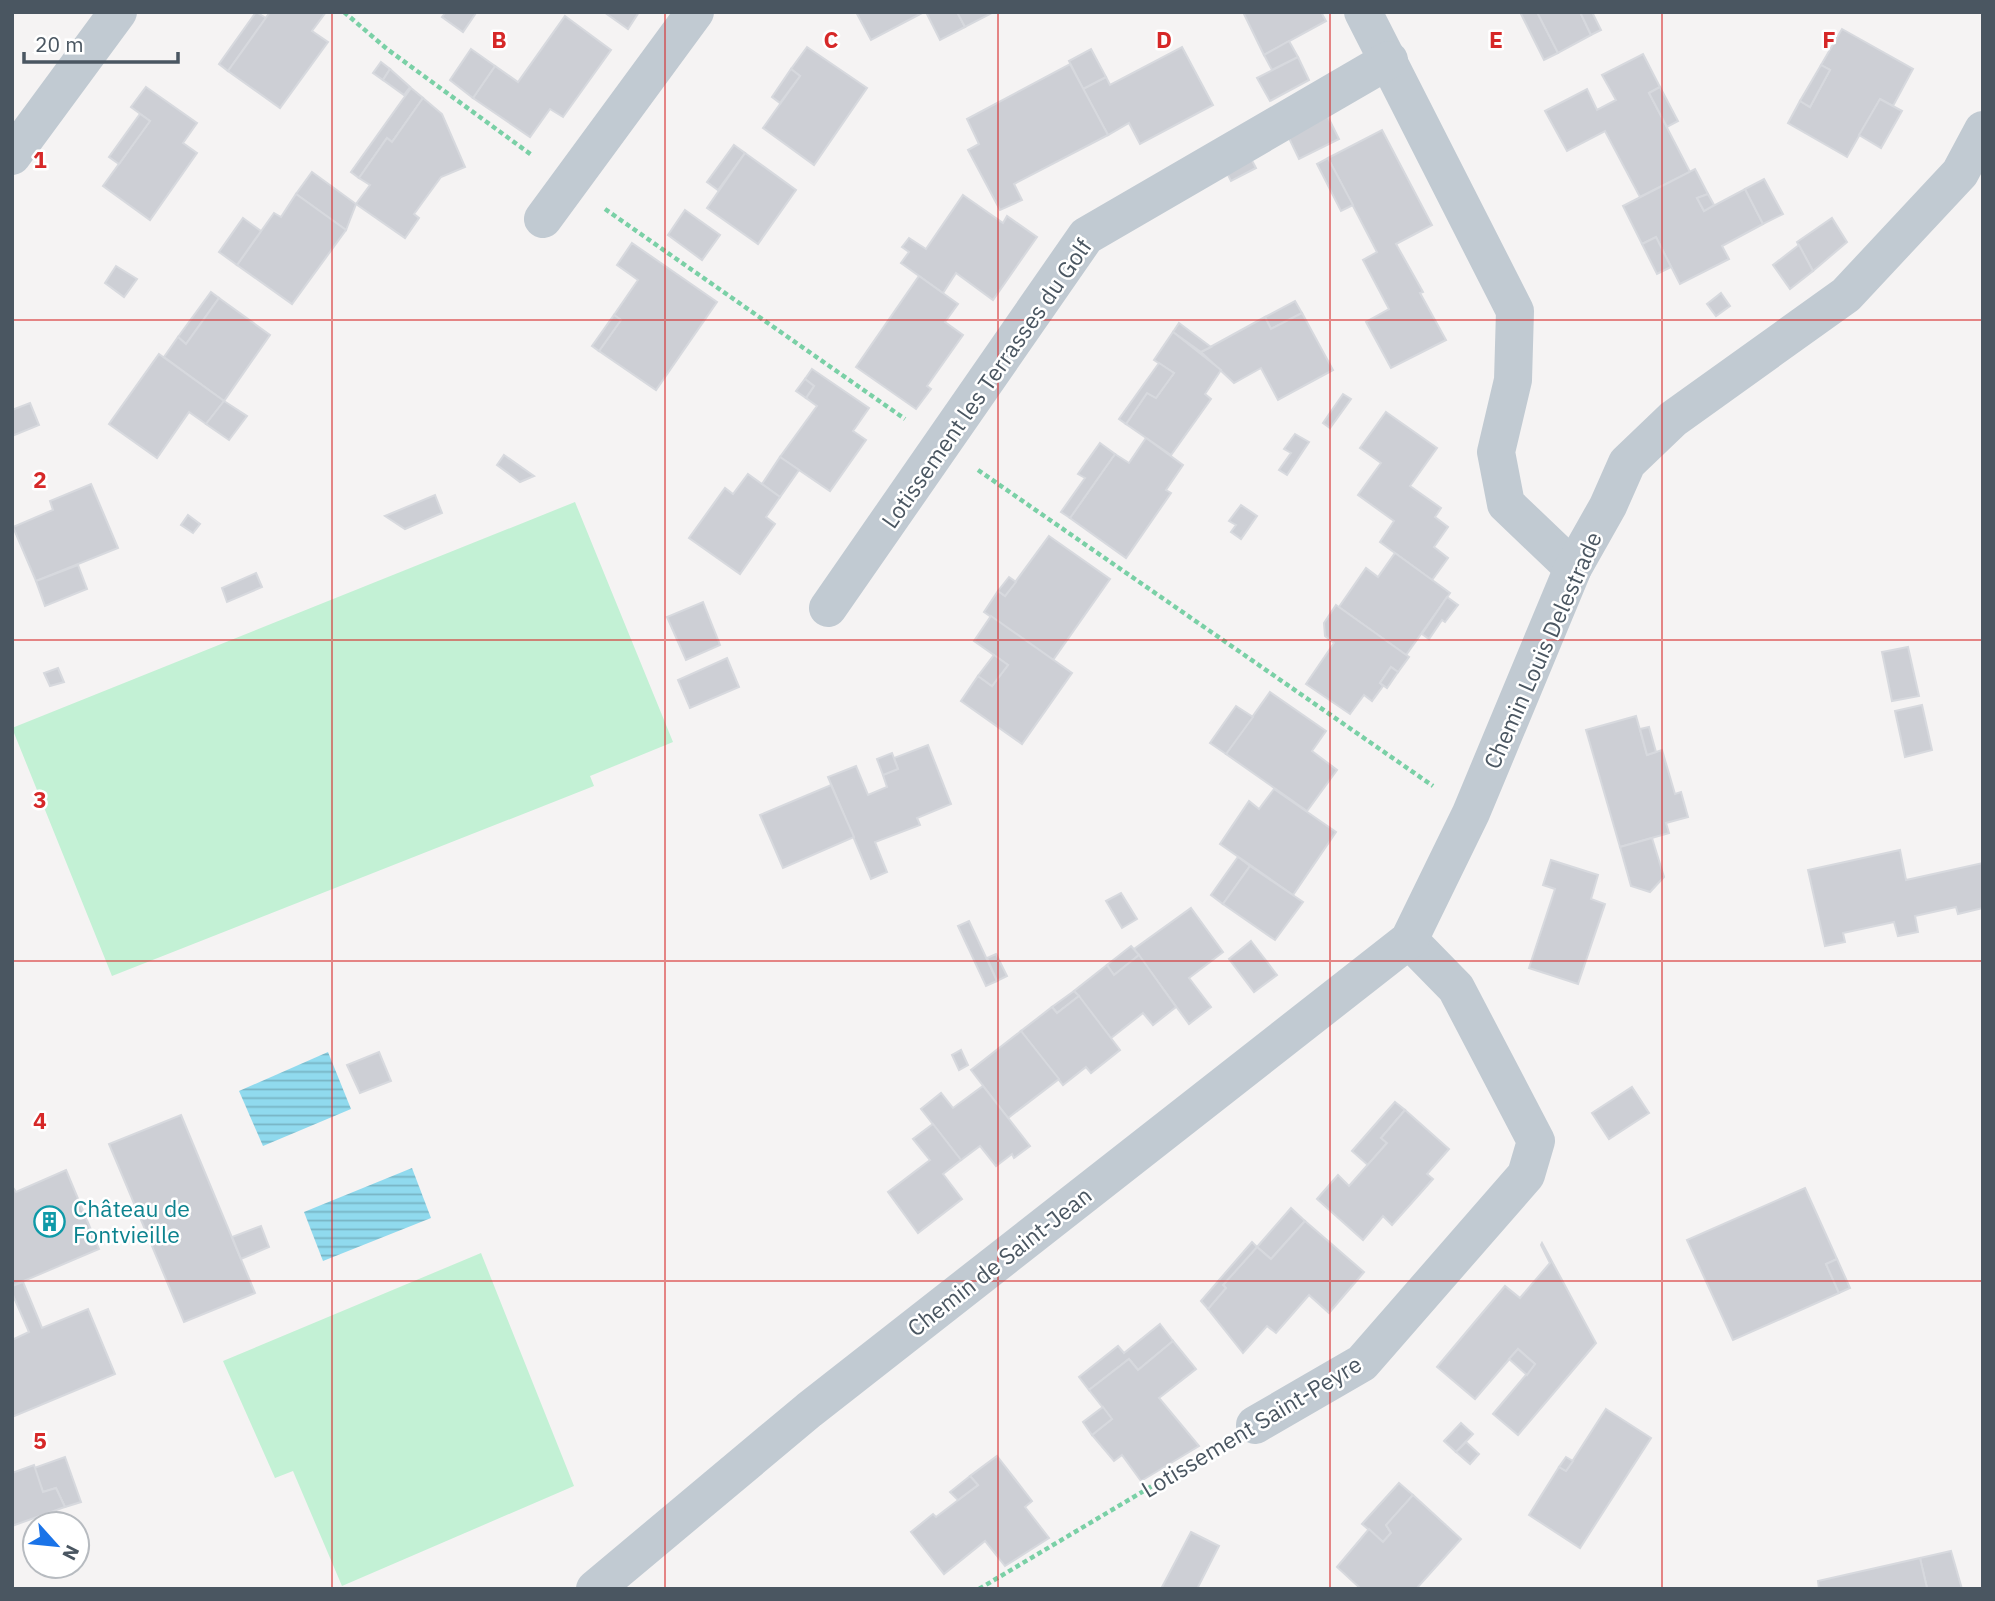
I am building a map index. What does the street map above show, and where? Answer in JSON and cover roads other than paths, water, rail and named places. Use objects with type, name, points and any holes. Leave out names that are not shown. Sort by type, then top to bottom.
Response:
[{"type":"street","points":[[12,156],[118,12]]},
{"type":"street","points":[[543,219],[695,12]]},
{"type":"street","points":[[1363,12],[1515,311],[1513,380],[1496,452],[1506,504],[1573,568]]},
{"type":"street","name":"Lotissement les Terrasses du Golf","points":[[828,608],[1086,236],[1389,60]]},
{"type":"street","name":"Chemin Louis Delestrade","points":[[1409,940],[1471,813],[1573,568],[1608,506],[1627,463],[1673,419],[1846,295],[1960,173],[1983,130]]},
{"type":"street","name":"Lotissement Saint-Peyre","points":[[1255,1425],[1362,1363],[1527,1175],[1536,1141],[1457,988],[1409,940]]},
{"type":"street","name":"Chemin de Saint-Jean","points":[[595,1589],[809,1410],[1409,940]]},
{"type":"water","points":[[328,1052],[351,1109],[263,1146],[239,1091]]},
{"type":"water","points":[[412,1168],[431,1218],[323,1261],[304,1212]]},
{"type":"place","name":"Château de Fontvieille","points":[[50,1221]]}]
